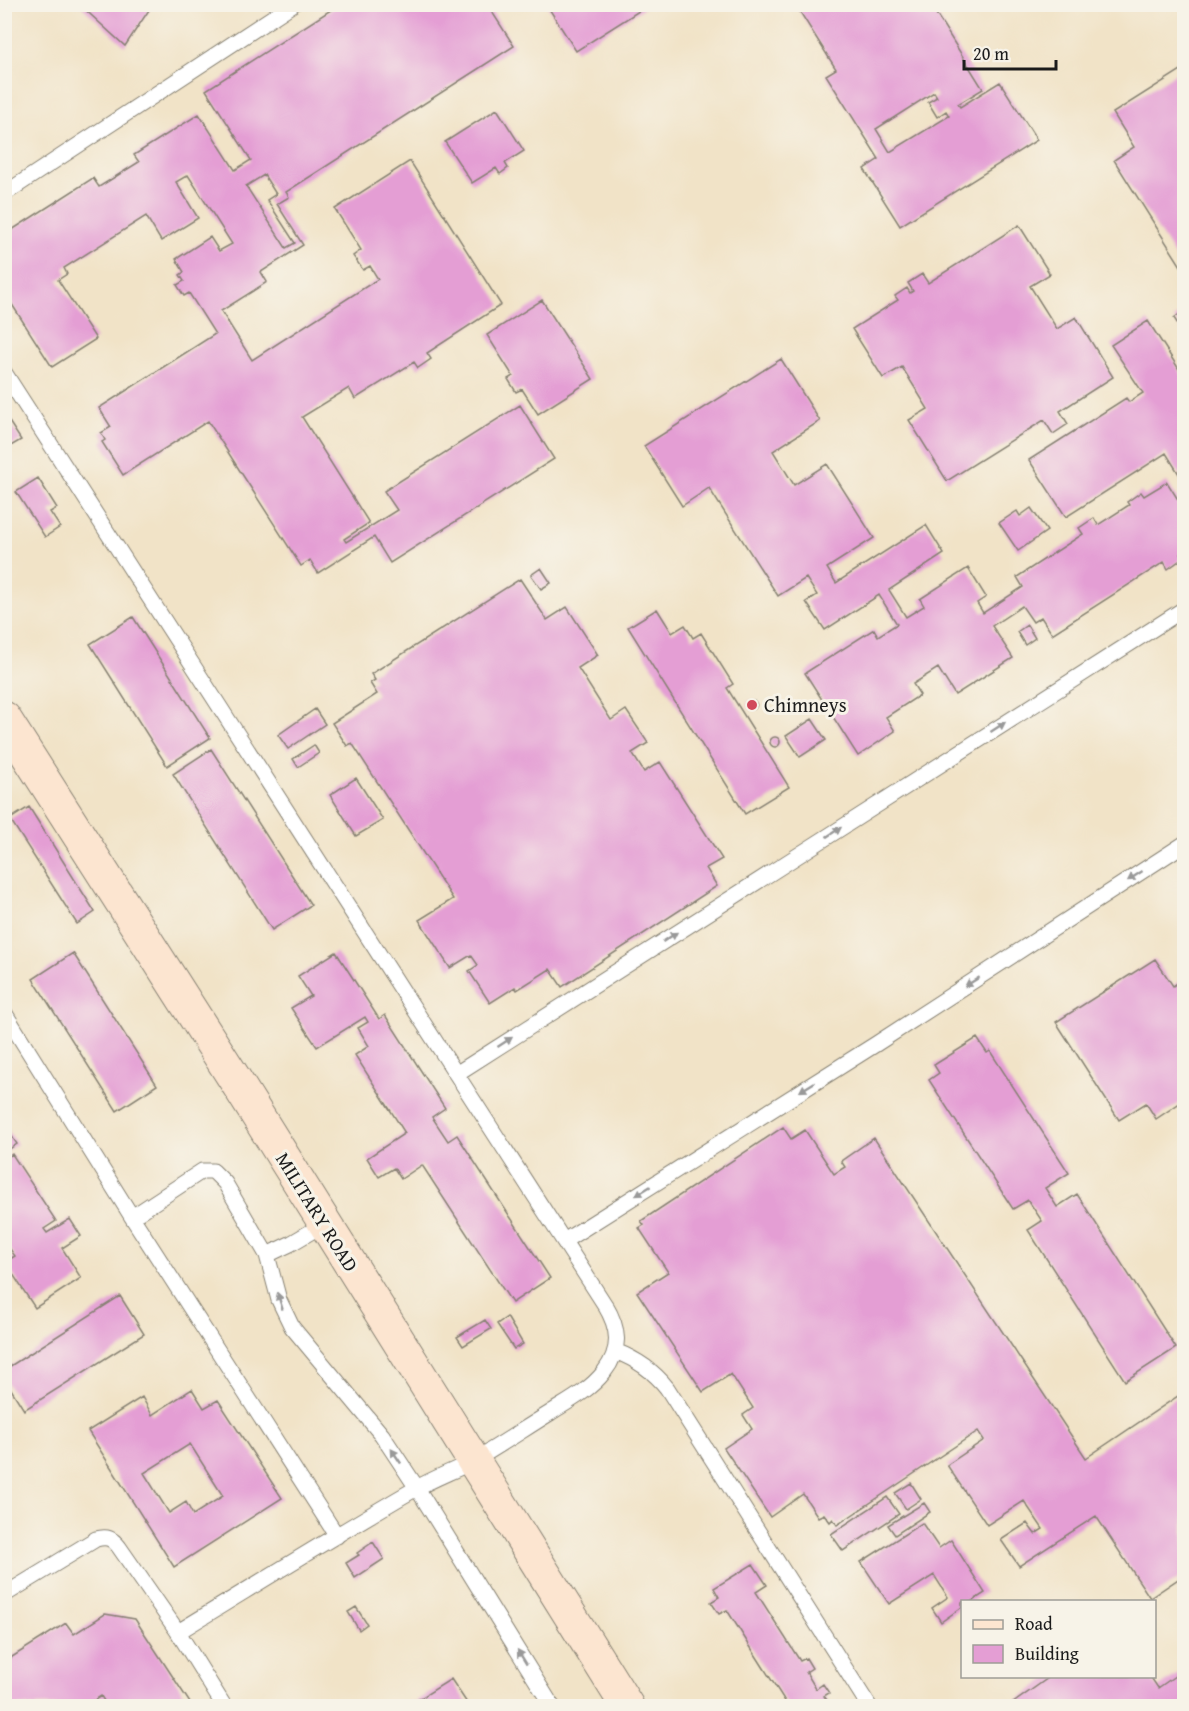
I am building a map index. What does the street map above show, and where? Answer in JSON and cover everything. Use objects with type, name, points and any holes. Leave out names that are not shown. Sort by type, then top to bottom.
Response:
[{"type":"street","name":"MILITARY ROAD","points":[[4,718],[234,1078],[627,1707]]},
{"type":"lane","points":[[4,194],[292,4]]},
{"type":"lane","points":[[4,372],[606,1305],[614,1322],[617,1340],[615,1351],[603,1374],[587,1389],[472,1461],[417,1488],[178,1632]]},
{"type":"lane","points":[[456,1074],[1185,609]]},
{"type":"lane","points":[[564,1241],[876,1044],[1185,844]]},
{"type":"lane","points":[[4,1012],[132,1217],[337,1536]]},
{"type":"lane","points":[[132,1217],[202,1171],[213,1171],[225,1183],[267,1255],[279,1300],[292,1327],[370,1419],[417,1488],[552,1707]]},
{"type":"lane","points":[[267,1255],[324,1224]]},
{"type":"lane","points":[[615,1351],[630,1356],[646,1367],[667,1388],[869,1707]]},
{"type":"lane","points":[[4,1595],[89,1542],[108,1537],[112,1539],[120,1547],[178,1632],[224,1707]]},
{"type":"building","points":[[79,4],[153,4],[125,46]]},
{"type":"building","points":[[340,4],[487,4],[514,46],[286,192],[289,197],[277,204],[303,245],[261,272],[267,282],[221,311],[252,360],[378,279],[370,266],[363,270],[353,256],[361,250],[335,209],[410,161],[501,305],[427,353],[431,359],[418,368],[414,362],[355,399],[349,388],[302,417],[369,523],[344,539],[346,542],[397,510],[384,491],[520,405],[554,459],[390,563],[374,537],[318,573],[310,560],[301,566],[208,421],[123,475],[102,442],[105,440],[101,433],[111,427],[99,408],[215,334],[189,293],[184,296],[177,285],[184,281],[180,275],[184,272],[176,259],[210,237],[219,251],[232,244],[188,175],[176,182],[198,218],[161,241],[146,216],[64,268],[67,274],[58,280],[96,339],[52,367],[4,292],[4,235],[93,178],[99,187],[139,162],[134,155],[199,114],[235,170],[251,160],[206,90]],"holes":[[[264,175],[276,194],[267,200],[295,243],[286,248],[246,186]]]},
{"type":"building","points":[[546,4],[650,4],[576,51]]},
{"type":"building","points":[[795,4],[930,4],[983,89],[958,104],[960,107],[1000,82],[1037,140],[900,226],[864,169],[879,159],[826,75],[836,69]],"holes":[[[934,92],[937,97],[928,102],[937,117],[946,111],[949,116],[890,152],[876,129]]]},
{"type":"building","points":[[1184,68],[1184,271],[1114,160],[1134,147],[1113,113]]},
{"type":"building","points":[[497,109],[524,151],[505,163],[508,168],[500,174],[496,168],[472,183],[445,142]]},
{"type":"building","points":[[1019,225],[1050,274],[1030,286],[1057,329],[1076,317],[1113,377],[1060,411],[1068,424],[1053,434],[1044,420],[947,481],[909,420],[928,409],[902,367],[883,378],[852,329],[898,300],[895,296],[907,288],[910,293],[913,291],[908,283],[922,274],[928,283]]},
{"type":"building","points":[[542,300],[593,379],[538,414],[522,389],[516,392],[508,379],[513,376],[487,335]]},
{"type":"building","points":[[1184,311],[1184,334],[1174,318]]},
{"type":"building","points":[[1148,321],[1184,377],[1184,482],[1166,453],[1066,517],[1029,460],[1126,398],[1129,402],[1143,393],[1111,345]]},
{"type":"building","points":[[781,359],[820,421],[773,451],[794,485],[827,464],[874,538],[827,568],[836,583],[926,525],[944,554],[889,590],[906,617],[924,606],[920,599],[968,568],[986,597],[977,603],[983,613],[1023,587],[1017,577],[1083,534],[1079,528],[1094,518],[1098,525],[1129,505],[1127,502],[1141,492],[1144,496],[1167,482],[1184,509],[1184,552],[1180,554],[1183,558],[1168,569],[1164,562],[1052,634],[1041,617],[1033,622],[1022,606],[992,626],[1013,658],[955,695],[938,668],[913,684],[920,695],[886,717],[895,731],[858,756],[805,673],[874,629],[878,636],[897,624],[879,595],[825,630],[806,602],[817,595],[806,578],[778,596],[709,488],[682,506],[644,446]]},
{"type":"building","points":[[4,414],[21,440],[4,450]]},
{"type":"building","points":[[38,478],[57,508],[50,512],[60,527],[45,537],[16,492]]},
{"type":"building","points":[[1031,508],[1047,531],[1018,551],[999,523],[1017,511],[1020,516]]},
{"type":"building","points":[[541,568],[551,583],[541,589],[531,575]]},
{"type":"building","points":[[520,579],[547,620],[567,607],[598,655],[578,668],[611,720],[626,710],[648,743],[632,753],[644,772],[660,762],[722,859],[706,868],[717,886],[562,987],[550,969],[517,990],[515,987],[490,1003],[469,971],[478,965],[471,955],[450,968],[419,920],[453,899],[352,743],[347,746],[332,723],[377,694],[370,683],[375,680],[371,674]]},
{"type":"building","points":[[657,609],[672,633],[685,625],[693,638],[701,633],[733,684],[727,688],[789,787],[745,814],[628,627]]},
{"type":"building","points":[[133,617],[210,738],[167,766],[90,644]]},
{"type":"building","points":[[1027,625],[1035,638],[1025,645],[1017,632]]},
{"type":"building","name":"Chimneys","points":[[752,701],[756,705],[752,709],[748,705]]},
{"type":"building","points":[[315,709],[325,724],[288,749],[278,735]]},
{"type":"building","points":[[812,719],[826,740],[800,757],[786,736]]},
{"type":"building","points":[[775,737],[780,742],[775,747],[770,742]]},
{"type":"building","points":[[314,745],[319,753],[298,767],[293,759]]},
{"type":"building","points":[[211,749],[311,905],[272,930],[173,774]]},
{"type":"building","points":[[356,778],[383,820],[356,836],[330,795]]},
{"type":"building","points":[[29,807],[95,912],[77,924],[10,819]]},
{"type":"building","points":[[336,952],[379,1019],[385,1015],[445,1108],[432,1117],[448,1141],[457,1135],[550,1278],[512,1303],[422,1165],[401,1179],[394,1168],[379,1177],[367,1158],[405,1133],[355,1055],[369,1046],[358,1028],[368,1022],[365,1017],[317,1047],[291,1008],[311,996],[298,976]]},
{"type":"building","points":[[73,953],[157,1085],[117,1111],[33,979]]},
{"type":"building","points":[[1155,959],[1173,986],[1184,978],[1184,1100],[1156,1119],[1146,1103],[1119,1120],[1056,1022]]},
{"type":"building","points":[[977,1038],[987,1053],[990,1051],[1069,1173],[1045,1188],[1057,1207],[1077,1194],[1176,1348],[1125,1381],[1028,1230],[1042,1221],[1028,1200],[1013,1209],[929,1080],[939,1073],[934,1065]]},
{"type":"building","points":[[4,1125],[17,1144],[5,1152],[8,1157],[12,1154],[56,1221],[44,1229],[47,1233],[70,1219],[81,1236],[62,1248],[81,1278],[35,1308],[5,1262],[15,1256],[10,1249],[6,1252],[4,1250]]},
{"type":"building","points":[[783,1127],[791,1139],[805,1130],[834,1174],[845,1167],[841,1161],[874,1138],[1086,1458],[1184,1392],[1184,1575],[1150,1598],[1096,1516],[1019,1566],[1001,1540],[1027,1523],[1035,1534],[1043,1529],[1024,1501],[987,1525],[947,1465],[984,1440],[978,1431],[837,1525],[833,1519],[830,1522],[824,1514],[818,1517],[803,1494],[770,1517],[724,1448],[752,1429],[743,1415],[753,1408],[731,1374],[703,1392],[637,1292],[668,1272],[639,1228],[644,1225],[641,1221]]},
{"type":"building","points":[[120,1296],[144,1334],[24,1410],[4,1378],[4,1370]]},
{"type":"building","points":[[507,1317],[523,1344],[514,1349],[497,1324]]},
{"type":"building","points":[[485,1320],[491,1329],[463,1346],[457,1337]]},
{"type":"building","points":[[192,1389],[204,1408],[218,1400],[282,1498],[174,1567],[88,1431],[142,1397],[152,1415]],"holes":[[[190,1444],[223,1496],[193,1515],[186,1502],[169,1513],[144,1473]]]},
{"type":"building","points":[[911,1483],[921,1499],[906,1509],[895,1493]]},
{"type":"building","points":[[887,1497],[899,1514],[843,1551],[831,1534]]},
{"type":"building","points":[[924,1503],[930,1512],[895,1535],[888,1525]]},
{"type":"building","points":[[922,1523],[939,1548],[951,1540],[985,1593],[974,1600],[961,1600],[961,1608],[941,1622],[932,1608],[948,1597],[934,1575],[889,1604],[861,1562]]},
{"type":"building","points":[[373,1542],[384,1559],[355,1578],[346,1563]]},
{"type":"building","points":[[753,1564],[767,1585],[756,1592],[800,1661],[806,1658],[812,1668],[806,1672],[816,1689],[823,1684],[829,1693],[824,1696],[831,1706],[788,1706],[727,1610],[719,1614],[711,1602],[719,1597],[714,1588]]},
{"type":"building","points":[[356,1607],[367,1624],[359,1630],[348,1612]]},
{"type":"building","points":[[105,1614],[135,1619],[192,1706],[107,1706],[101,1696],[85,1706],[4,1706],[4,1662],[66,1623],[74,1634]]},
{"type":"building","points":[[1182,1671],[1184,1706],[1009,1706],[1048,1678],[1151,1678],[1158,1688]]},
{"type":"building","points":[[451,1679],[469,1706],[408,1706]]},
{"type":"place","name":"Chimneys","points":[[752,705]]}]
